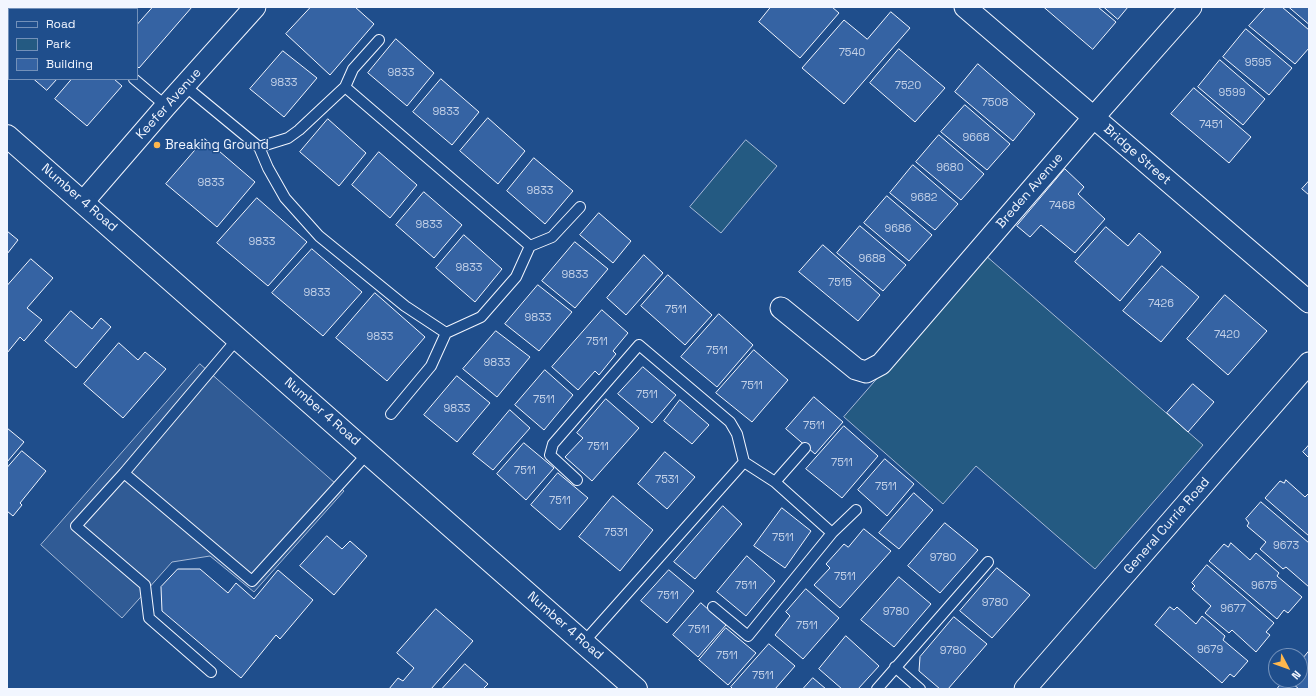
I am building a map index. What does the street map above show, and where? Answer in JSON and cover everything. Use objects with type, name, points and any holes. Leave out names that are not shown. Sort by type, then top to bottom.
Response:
[{"type":"main road","name":"Number 4 Road","points":[[7,136],[636,689]]},
{"type":"street","name":"Keefer Avenue","points":[[83,202],[166,106],[255,7]]},
{"type":"street","name":"Bridge Street","points":[[965,7],[1309,302]]},
{"type":"street","name":"Breden Avenue","points":[[781,308],[856,369],[866,372],[881,364],[1093,118],[1191,7]]},
{"type":"street","name":"General Currie Road","points":[[1025,689],[1309,363]]},
{"type":"lane","points":[[259,147],[288,138],[299,130],[346,87],[353,69],[379,40]]},
{"type":"lane","points":[[135,80],[166,106]]},
{"type":"lane","points":[[185,86],[259,147],[268,168],[285,198],[319,236],[405,306],[446,333]]},
{"type":"lane","points":[[346,87],[530,246]]},
{"type":"lane","points":[[391,414],[431,366],[446,333],[481,316],[516,277],[530,246],[552,237],[580,207]]},
{"type":"lane","points":[[211,672],[149,618],[145,585],[76,526],[124,473],[238,338]]},
{"type":"lane","points":[[577,480],[550,455],[553,444],[639,345],[730,422],[737,434],[744,462],[776,482],[832,533]]},
{"type":"lane","points":[[776,482],[805,448]]},
{"type":"lane","points":[[124,473],[252,581],[368,453]]},
{"type":"lane","points":[[583,643],[744,462]]},
{"type":"lane","points":[[713,606],[748,636],[832,533],[856,510]]},
{"type":"lane","points":[[877,689],[988,562]]},
{"type":"lane","points":[[895,667],[920,689]]},
{"type":"green space","points":[[746,140],[777,166],[721,233],[690,207]]},
{"type":"green space","points":[[985,255],[1203,445],[1095,569],[976,466],[943,504],[844,417]]},
{"type":"shaded area","points":[[200,364],[344,491],[254,592],[210,556],[172,562],[122,618],[41,545]]},
{"type":"building","points":[[68,7],[110,7],[109,8]]},
{"type":"building","points":[[153,7],[192,7],[139,68],[138,24]]},
{"type":"building","points":[[311,7],[355,7],[374,24],[330,75],[286,34]]},
{"type":"building","points":[[771,7],[832,7],[839,13],[800,58],[759,22]]},
{"type":"building","points":[[1044,7],[1098,7],[1116,22],[1093,49]]},
{"type":"building","points":[[1104,7],[1128,7],[1118,19]]},
{"type":"building","points":[[1266,7],[1282,7],[1309,30],[1309,48],[1295,64],[1249,26]]},
{"type":"building","points":[[1289,7],[1309,7],[1309,24]]},
{"type":"building","points":[[7,8],[8,42],[7,43]]},
{"type":"building","points":[[891,12],[910,28],[844,104],[802,68],[844,20],[867,39]]},
{"type":"building","points":[[1246,29],[1292,68],[1269,95],[1223,57]]},
{"type":"building","points":[[396,39],[434,73],[407,106],[368,73]]},
{"type":"building","points":[[899,49],[945,88],[915,122],[870,83]]},
{"type":"building","points":[[283,51],[317,78],[284,117],[250,89]]},
{"type":"building","points":[[1220,60],[1265,99],[1243,125],[1198,87]]},
{"type":"building","points":[[978,64],[1035,114],[1013,141],[955,92]]},
{"type":"building","points":[[441,79],[479,112],[452,145],[413,112]]},
{"type":"building","points":[[35,80],[56,80],[47,90]]},
{"type":"building","points":[[71,80],[115,80],[122,86],[87,126],[55,99]]},
{"type":"building","points":[[1194,88],[1251,137],[1229,163],[1171,114]]},
{"type":"building","points":[[965,105],[1010,144],[987,170],[941,132]]},
{"type":"building","points":[[488,118],[525,151],[498,184],[460,151]]},
{"type":"building","points":[[328,119],[366,153],[339,186],[300,152]]},
{"type":"building","points":[[939,135],[984,174],[961,200],[916,162]]},
{"type":"building","points":[[205,139],[255,182],[217,227],[166,184]]},
{"type":"building","points":[[379,152],[417,185],[390,218],[352,185]]},
{"type":"building","points":[[534,158],[573,191],[545,224],[507,191]]},
{"type":"building","points":[[913,165],[958,204],[935,230],[890,193]]},
{"type":"building","points":[[1065,169],[1084,187],[1078,194],[1105,219],[1075,253],[1041,225],[1030,237],[1017,226]]},
{"type":"building","points":[[1309,181],[1309,195],[1302,189]]},
{"type":"building","points":[[424,192],[462,225],[434,258],[396,225]]},
{"type":"building","points":[[887,196],[932,235],[909,261],[864,223]]},
{"type":"building","points":[[257,198],[307,242],[268,286],[217,243]]},
{"type":"building","points":[[599,213],[631,241],[613,263],[580,235]]},
{"type":"building","points":[[860,226],[906,265],[883,291],[837,253]]},
{"type":"building","points":[[1106,227],[1128,246],[1139,233],[1161,252],[1120,301],[1075,262]]},
{"type":"building","points":[[7,231],[18,240],[7,254]]},
{"type":"building","points":[[464,235],[502,269],[475,302],[436,268]]},
{"type":"building","points":[[575,242],[608,269],[575,308],[542,281]]},
{"type":"building","points":[[823,245],[880,295],[858,321],[799,272]]},
{"type":"building","points":[[312,249],[362,292],[323,336],[272,293]]},
{"type":"building","points":[[644,255],[663,273],[626,315],[607,298]]},
{"type":"building","points":[[31,259],[53,278],[27,308],[42,320],[24,341],[20,337],[7,353],[7,286]]},
{"type":"building","points":[[1162,266],[1199,297],[1161,342],[1123,311]]},
{"type":"building","points":[[668,275],[712,315],[685,345],[641,306]]},
{"type":"building","points":[[538,285],[572,312],[539,351],[505,324]]},
{"type":"building","points":[[375,293],[425,337],[387,381],[336,338]]},
{"type":"building","points":[[1225,295],[1267,331],[1228,375],[1187,339]]},
{"type":"building","points":[[602,310],[628,333],[613,351],[616,354],[599,375],[595,371],[578,390],[552,367]]},
{"type":"building","points":[[71,311],[92,329],[101,318],[111,327],[76,368],[45,341]]},
{"type":"building","points":[[719,314],[753,345],[717,387],[681,357]]},
{"type":"building","points":[[496,331],[530,357],[497,397],[463,369]]},
{"type":"building","points":[[119,343],[138,360],[145,352],[166,369],[123,418],[84,384]]},
{"type":"building","points":[[754,350],[788,380],[752,422],[716,393]]},
{"type":"building","points":[[643,367],[676,395],[652,423],[618,394]]},
{"type":"building","points":[[545,370],[573,395],[544,430],[515,405]]},
{"type":"building","points":[[457,376],[490,403],[457,442],[424,415]]},
{"type":"building","points":[[1193,384],[1214,402],[1188,432],[1167,413]]},
{"type":"building","points":[[814,397],[843,422],[815,454],[786,429]]},
{"type":"building","points":[[606,399],[639,428],[592,481],[565,457],[583,438],[577,433]]},
{"type":"building","points":[[680,400],[709,425],[692,444],[664,421]]},
{"type":"building","points":[[510,410],[530,428],[493,470],[473,454]]},
{"type":"building","points":[[844,426],[878,456],[842,498],[806,469]]},
{"type":"building","points":[[7,428],[24,442],[7,462]]},
{"type":"building","points":[[524,443],[554,468],[526,500],[497,474]]},
{"type":"building","points":[[1309,445],[1309,458],[1303,452]]},
{"type":"building","points":[[22,451],[46,471],[20,503],[22,505],[13,516],[7,511],[7,468]]},
{"type":"building","points":[[665,452],[695,477],[667,509],[638,484]]},
{"type":"building","points":[[885,459],[914,484],[887,516],[858,490]]},
{"type":"building","points":[[558,473],[588,498],[560,530],[531,505]]},
{"type":"building","points":[[1286,480],[1305,497],[1309,493],[1309,536],[1265,498],[1280,481],[1284,483]]},
{"type":"building","points":[[914,493],[933,510],[899,549],[879,533]]},
{"type":"building","points":[[613,496],[653,530],[620,571],[579,537]]},
{"type":"building","points":[[1261,502],[1309,543],[1309,587],[1286,567],[1283,569],[1260,549],[1266,542],[1247,526],[1249,523],[1246,519]]},
{"type":"building","points":[[723,506],[742,524],[695,579],[674,562]]},
{"type":"building","points":[[782,508],[811,531],[785,568],[754,546]]},
{"type":"building","points":[[945,523],[978,550],[940,593],[908,566]]},
{"type":"building","points":[[864,529],[891,551],[840,608],[814,585],[830,568],[826,564],[844,544],[848,547]]},
{"type":"building","points":[[327,536],[342,549],[350,541],[367,556],[334,595],[300,566]]},
{"type":"building","points":[[1231,543],[1250,560],[1256,553],[1279,573],[1277,576],[1302,597],[1288,613],[1284,610],[1277,619],[1209,561],[1224,544],[1228,547]]},
{"type":"building","points":[[747,556],[775,581],[746,616],[717,592]]},
{"type":"building","points":[[1207,565],[1274,623],[1266,632],[1270,635],[1256,652],[1232,630],[1229,633],[1205,613],[1211,606],[1192,589],[1195,586],[1192,583]]},
{"type":"building","points":[[997,568],[1030,595],[992,638],[960,611]]},
{"type":"building","points":[[178,569],[200,569],[228,593],[236,583],[254,599],[278,570],[313,600],[280,639],[276,635],[241,678],[162,611],[161,587]]},
{"type":"building","points":[[669,570],[694,591],[667,623],[641,601]]},
{"type":"building","points":[[899,577],[931,604],[894,647],[861,620]]},
{"type":"building","points":[[806,589],[839,618],[803,659],[775,635],[790,616],[786,612]]},
{"type":"building","points":[[701,603],[726,625],[698,657],[673,635]]},
{"type":"building","points":[[1170,607],[1174,610],[1177,607],[1196,624],[1202,616],[1225,636],[1223,640],[1248,661],[1234,677],[1230,674],[1222,683],[1155,625]]},
{"type":"building","points":[[436,609],[473,641],[431,689],[389,689],[398,678],[403,681],[414,668],[397,653]]},
{"type":"building","points":[[954,617],[987,644],[948,689],[940,689],[919,671],[920,657]]},
{"type":"building","points":[[726,628],[756,653],[728,685],[699,660]]},
{"type":"building","points":[[846,636],[879,666],[858,689],[842,689],[819,669]]},
{"type":"building","points":[[769,644],[795,666],[775,689],[733,689],[731,687]]},
{"type":"building","points":[[1309,651],[1309,689],[1299,689],[1298,688],[1308,688]]},
{"type":"building","points":[[465,664],[488,684],[483,689],[442,689]]},
{"type":"building","points":[[813,678],[826,689],[803,689]]},
{"type":"building","points":[[1290,688],[1291,689],[1277,689]]},
{"type":"place","name":"Breaking Ground","points":[[157,145]]}]
